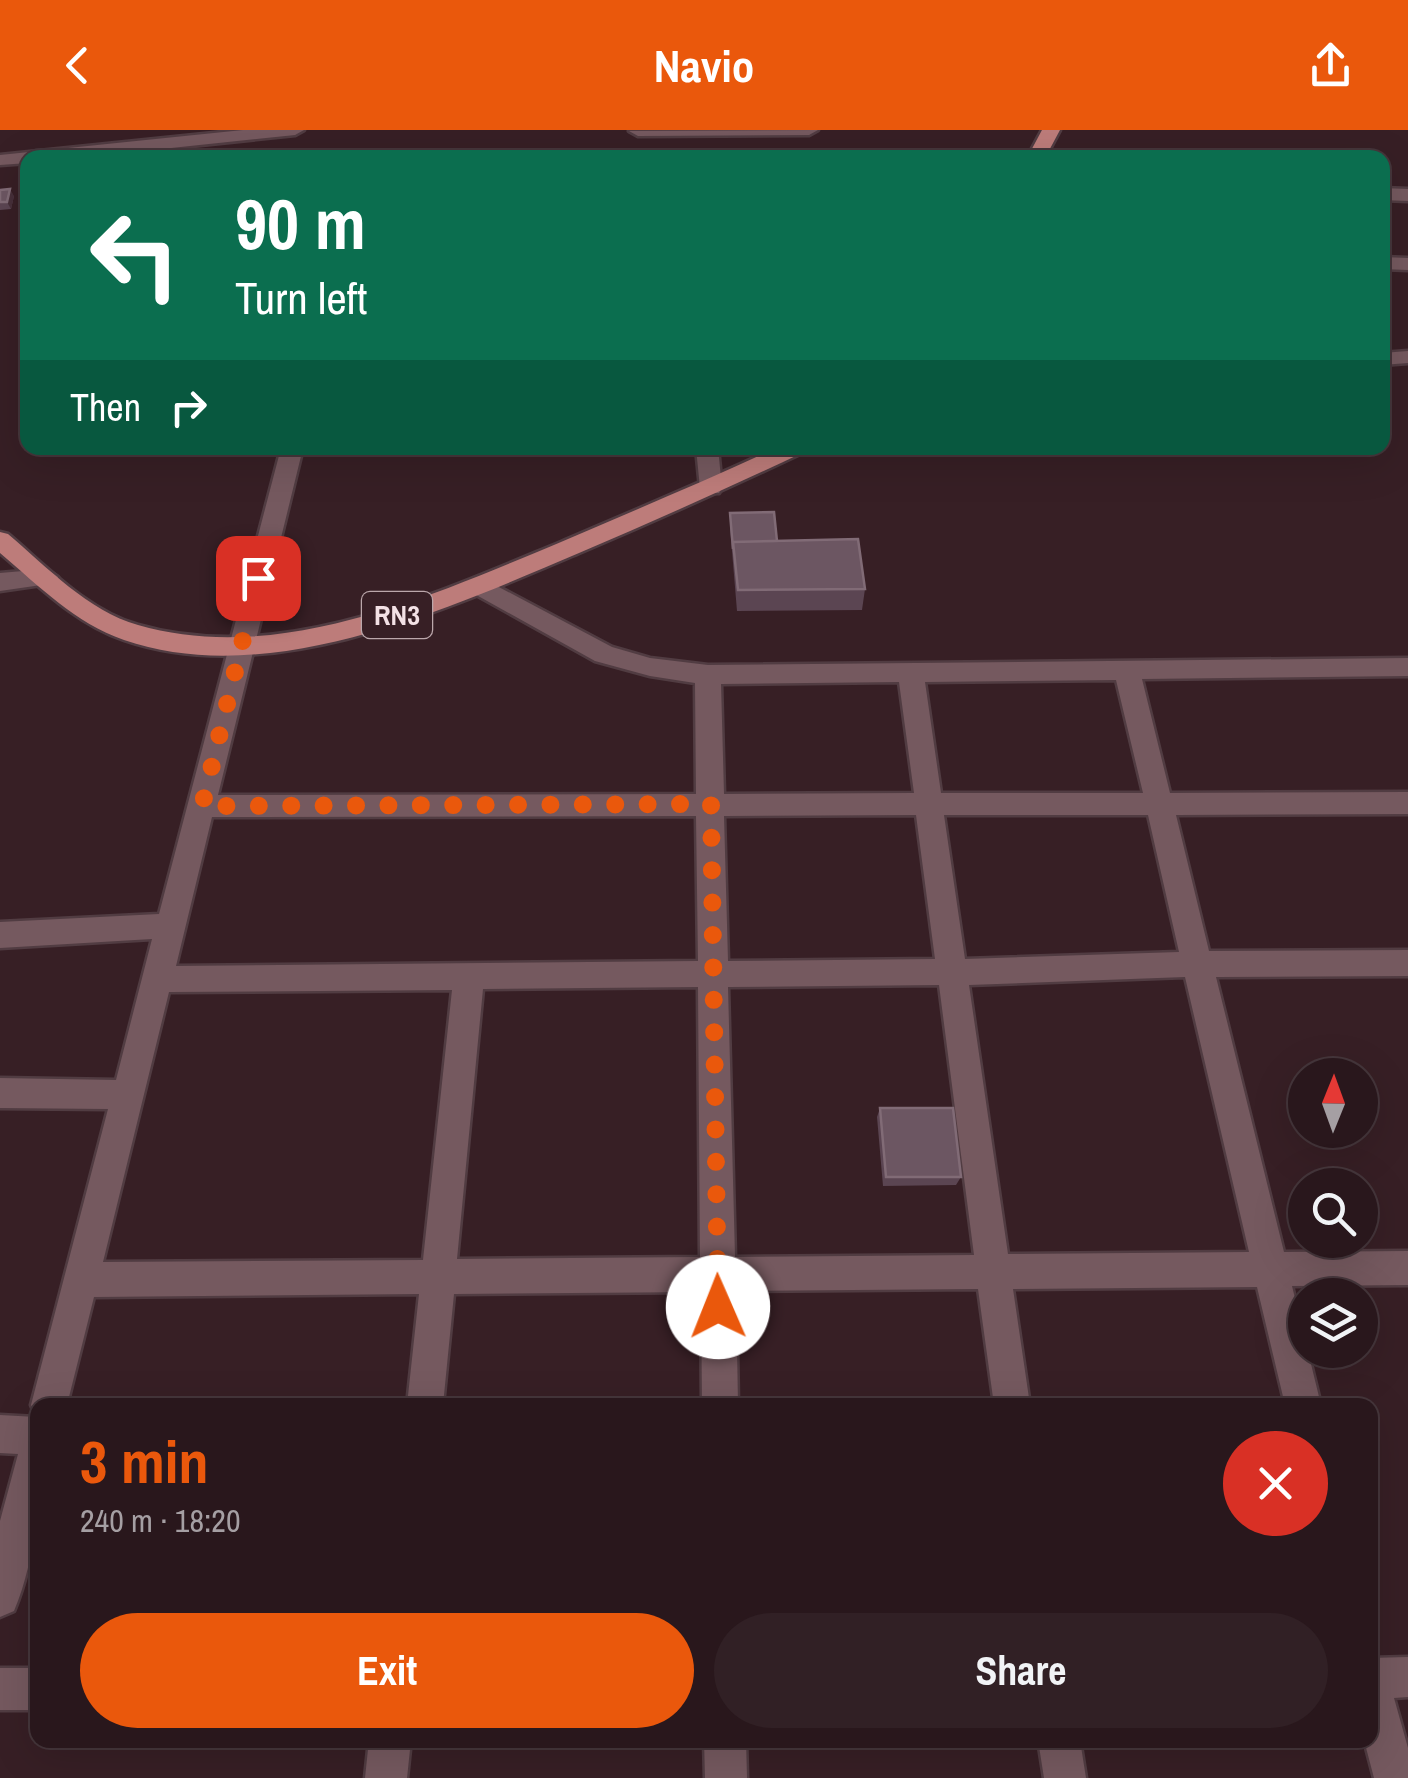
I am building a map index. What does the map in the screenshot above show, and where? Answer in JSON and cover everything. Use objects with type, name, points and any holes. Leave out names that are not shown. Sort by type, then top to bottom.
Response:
[{"type":"highway","name":"RN3","points":[[0,540],[78,605],[109,624],[138,635],[241,643],[284,641],[432,606],[779,455]]},
{"type":"street","points":[[63,150],[139,138],[295,130]]},
{"type":"street","points":[[637,135],[809,130]]},
{"type":"street","points":[[50,1398],[290,455]]},
{"type":"street","points":[[708,455],[710,488]]},
{"type":"street","points":[[0,582],[46,577]]},
{"type":"street","points":[[480,586],[604,654],[650,667],[708,676],[1408,667]]},
{"type":"street","points":[[1127,670],[1156,804],[1301,1398]]},
{"type":"street","points":[[910,674],[1011,1398]]},
{"type":"street","points":[[708,676],[720,1398]]},
{"type":"street","points":[[202,806],[1408,803]]},
{"type":"street","points":[[0,936],[171,926]]},
{"type":"street","points":[[157,979],[952,972],[1195,964],[1408,963]]},
{"type":"street","points":[[426,1398],[469,976]]},
{"type":"street","points":[[0,1093],[128,1095]]},
{"type":"street","points":[[81,1280],[1408,1268]]},
{"type":"street","points":[[0,1434],[30,1436]]},
{"type":"street","points":[[0,1596],[30,1479]]},
{"type":"street","points":[[1378,1679],[1408,1677]]},
{"type":"street","points":[[0,1689],[30,1689]]},
{"type":"street","points":[[1378,1711],[1395,1778]]},
{"type":"street","points":[[386,1778],[389,1748]]},
{"type":"street","points":[[725,1748],[726,1778]]},
{"type":"street","points":[[1060,1748],[1064,1778]]},
{"type":"building","points":[[10,189],[7,202],[0,202],[0,190]]},
{"type":"building","points":[[774,512],[777,541],[733,542],[733,549],[730,513]]},
{"type":"building","points":[[858,539],[865,589],[738,590],[733,542]]},
{"type":"building","points":[[880,1108],[953,1108],[961,1177],[886,1177]]},
{"type":"route","points":[[258,578],[202,806],[711,804],[718,1307]]}]
